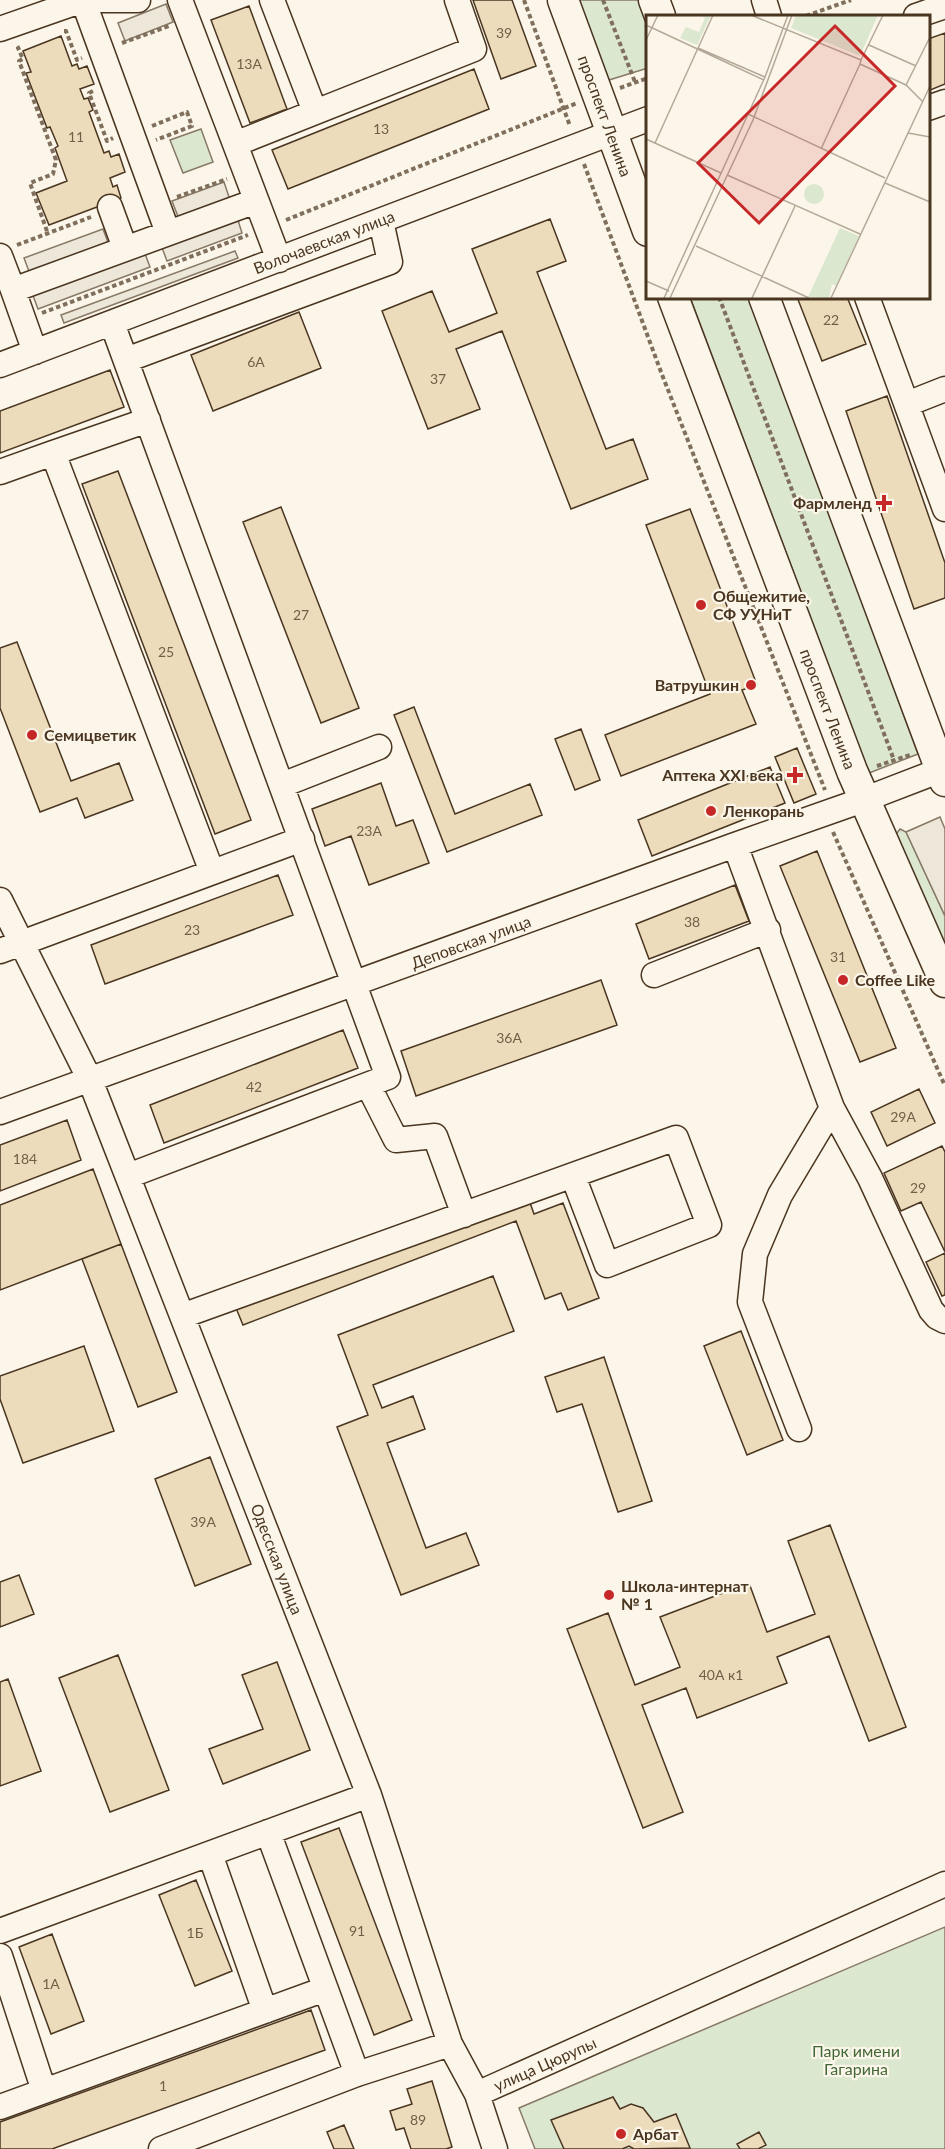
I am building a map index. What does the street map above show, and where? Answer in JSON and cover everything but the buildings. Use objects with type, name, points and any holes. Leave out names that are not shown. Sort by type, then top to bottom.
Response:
[{"type":"main road","name":"проспект Ленина","points":[[563,0],[646,226]]},
{"type":"main road","points":[[654,0],[660,15]]},
{"type":"main road","name":"проспект Ленина","points":[[673,298],[863,800],[945,981]]},
{"type":"main road","points":[[764,298],[943,776]]},
{"type":"street","points":[[82,0],[168,232]]},
{"type":"street","points":[[0,29],[82,0],[138,0]]},
{"type":"street","points":[[272,0],[315,112]]},
{"type":"street","points":[[235,144],[474,49],[457,0]]},
{"type":"street","points":[[764,0],[769,15]]},
{"type":"street","points":[[919,15],[945,6]]},
{"type":"street","points":[[178,12],[235,144],[279,260]]},
{"type":"street","points":[[930,107],[945,102]]},
{"type":"street","name":"Волочаевская улица","points":[[0,365],[646,120]]},
{"type":"street","points":[[13,290],[256,201]]},
{"type":"street","points":[[110,208],[125,248]]},
{"type":"street","points":[[126,360],[390,262],[381,221]]},
{"type":"street","points":[[5,252],[13,290],[35,352]]},
{"type":"street","points":[[240,274],[252,313]]},
{"type":"street","points":[[867,298],[945,509]]},
{"type":"street","points":[[112,323],[356,984],[388,1077],[128,1176]]},
{"type":"street","points":[[907,404],[945,389]]},
{"type":"street","points":[[0,472],[148,420]]},
{"type":"street","points":[[53,453],[212,872]]},
{"type":"street","points":[[282,785],[379,747]]},
{"type":"street","name":"Деповская улица","points":[[0,1112],[735,844],[863,800],[943,776]]},
{"type":"street","points":[[11,946],[302,839]]},
{"type":"street","points":[[735,844],[832,1108],[870,1178],[931,1310],[945,1321]]},
{"type":"street","name":"Одесская улица","points":[[0,900],[11,946],[90,1080],[128,1176],[369,1795],[450,2044]]},
{"type":"street","points":[[654,975],[768,930]]},
{"type":"street","points":[[368,1085],[396,1140],[435,1136],[464,1215]]},
{"type":"street","points":[[799,1429],[750,1302],[755,1254],[780,1196],[832,1108]]},
{"type":"street","points":[[182,1316],[676,1138],[709,1225],[607,1264],[573,1176]]},
{"type":"street","points":[[0,1931],[369,1795]]},
{"type":"street","points":[[268,1832],[357,2074]]},
{"type":"street","points":[[210,1854],[265,2011]]},
{"type":"street","name":"улица Цюрупы","points":[[450,2044],[477,2094],[945,1884]]},
{"type":"street","points":[[0,1956],[44,2091]]},
{"type":"street","points":[[0,2107],[325,1989]]},
{"type":"street","points":[[161,2149],[357,2074],[450,2044]]},
{"type":"street","points":[[477,2094],[495,2149]]},
{"type":"path","points":[[524,0],[571,128]]},
{"type":"path","points":[[603,0],[635,82],[646,79]]},
{"type":"path","points":[[809,15],[851,0]]},
{"type":"path","points":[[56,34],[66,31],[77,60],[102,51],[178,12]]},
{"type":"path","points":[[28,44],[18,48],[23,59],[19,61],[56,160],[53,174],[30,183],[48,234]]},
{"type":"path","points":[[24,320],[266,228],[584,101]]},
{"type":"path","points":[[144,128],[187,112],[192,126],[150,143]]},
{"type":"path","points":[[583,161],[661,372],[825,787],[834,837],[945,1086]]},
{"type":"path","points":[[5,252],[110,208]]},
{"type":"path","points":[[719,298],[894,760]]},
{"type":"path","points":[[874,768],[919,751]]},
{"type":"green space","points":[[579,0],[647,0],[646,69],[609,80]]},
{"type":"green space","points":[[201,129],[213,162],[183,173],[170,140]]},
{"type":"green space","points":[[690,298],[750,298],[918,754],[869,773]]},
{"type":"green space","points":[[900,829],[906,832],[945,916],[945,950],[894,837]]},
{"type":"green space","name":"Парк имени Гагарина","points":[[945,1927],[945,2149],[535,2149],[519,2108]]},
{"type":"shaded area","points":[[166,4],[173,22],[125,41],[118,23]]},
{"type":"shaded area","points":[[224,182],[230,200],[179,219],[172,201]]},
{"type":"shaded area","points":[[237,217],[242,233],[167,261],[161,245]]},
{"type":"shaded area","points":[[103,229],[109,245],[30,274],[24,258]]},
{"type":"shaded area","points":[[144,251],[150,267],[38,309],[32,293]]},
{"type":"shaded area","points":[[235,251],[238,258],[64,323],[61,315]]},
{"type":"shaded area","points":[[940,817],[945,829],[945,916],[906,832]]},
{"type":"place","name":"Фармленд","points":[[884,503]]},
{"type":"place","name":"Общежитие, СФ УУНиТ","points":[[701,605]]},
{"type":"place","name":"Ватрушкин","points":[[751,685]]},
{"type":"place","name":"Семицветик","points":[[32,735]]},
{"type":"place","name":"Аптека ХХI века","points":[[795,775]]},
{"type":"place","name":"Ленкорань","points":[[711,811]]},
{"type":"place","name":"Coffee Like","points":[[843,980]]},
{"type":"place","name":"Школа-интернат № 1","points":[[609,1595]]},
{"type":"place","name":"Арбат","points":[[621,2134]]}]
